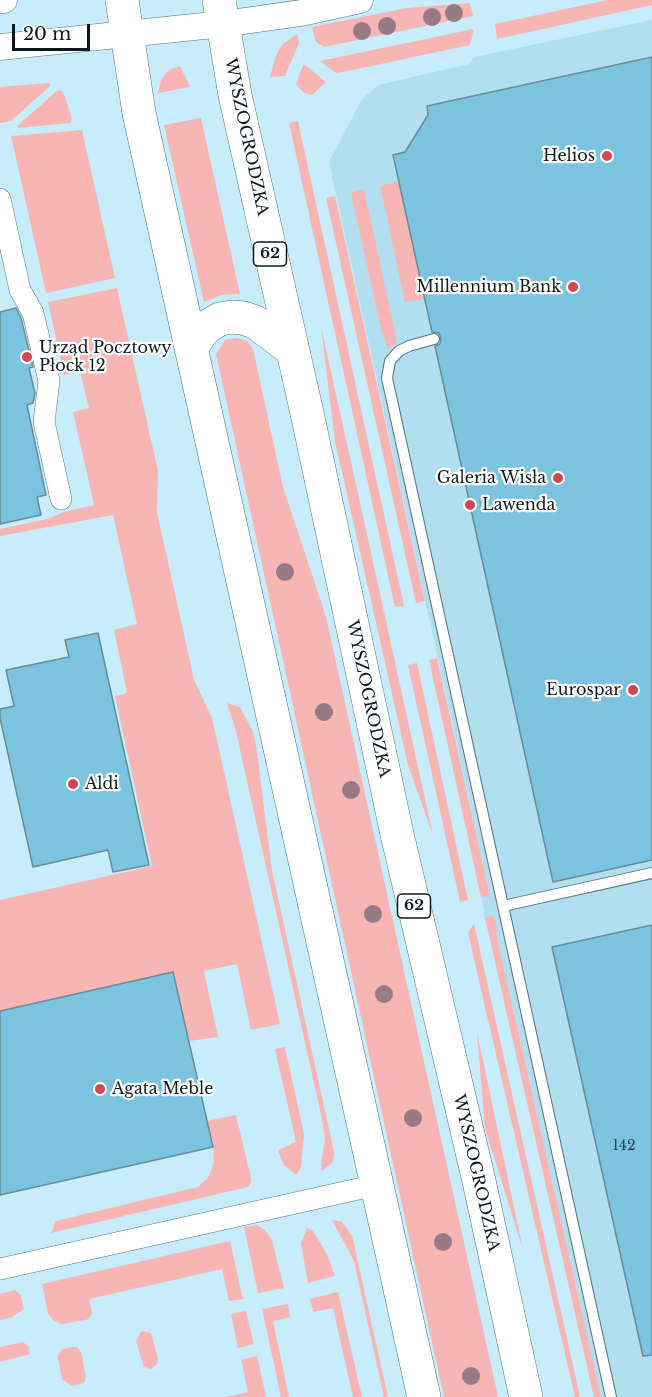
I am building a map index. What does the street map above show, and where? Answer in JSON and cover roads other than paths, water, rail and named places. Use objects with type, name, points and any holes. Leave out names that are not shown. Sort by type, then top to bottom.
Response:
[{"type":"main road","points":[[122,0],[139,112],[424,1397]]},
{"type":"main road","name":"WYSZOGRODZKA","points":[[221,12],[235,95],[307,413],[397,834],[478,1181],[525,1397]]},
{"type":"main road","points":[[191,349],[208,326],[220,319],[232,317],[255,322],[291,349]]},
{"type":"street","points":[[0,47],[127,35],[221,12],[301,13],[360,0]]},
{"type":"street","points":[[0,198],[20,290],[33,313],[49,381],[44,422],[61,499]]},
{"type":"street","points":[[0,1269],[376,1185]]},
{"type":"lane","points":[[434,339],[399,351],[390,361],[387,378],[611,1397]]},
{"type":"lane","points":[[503,906],[652,873]]},
{"type":"lane","points":[[478,1181],[530,1363]]},
{"type":"place","name":"Helios","points":[[607,156]]},
{"type":"place","name":"Millennium Bank","points":[[573,287]]},
{"type":"place","name":"Urząd Pocztowy Płock 12","points":[[27,357]]},
{"type":"place","name":"Galeria Wisła","points":[[558,478]]},
{"type":"place","name":"Lawenda","points":[[470,505]]},
{"type":"place","name":"Eurospar","points":[[633,690]]},
{"type":"place","name":"Aldi","points":[[73,784]]},
{"type":"place","name":"Agata Meble","points":[[100,1089]]}]
